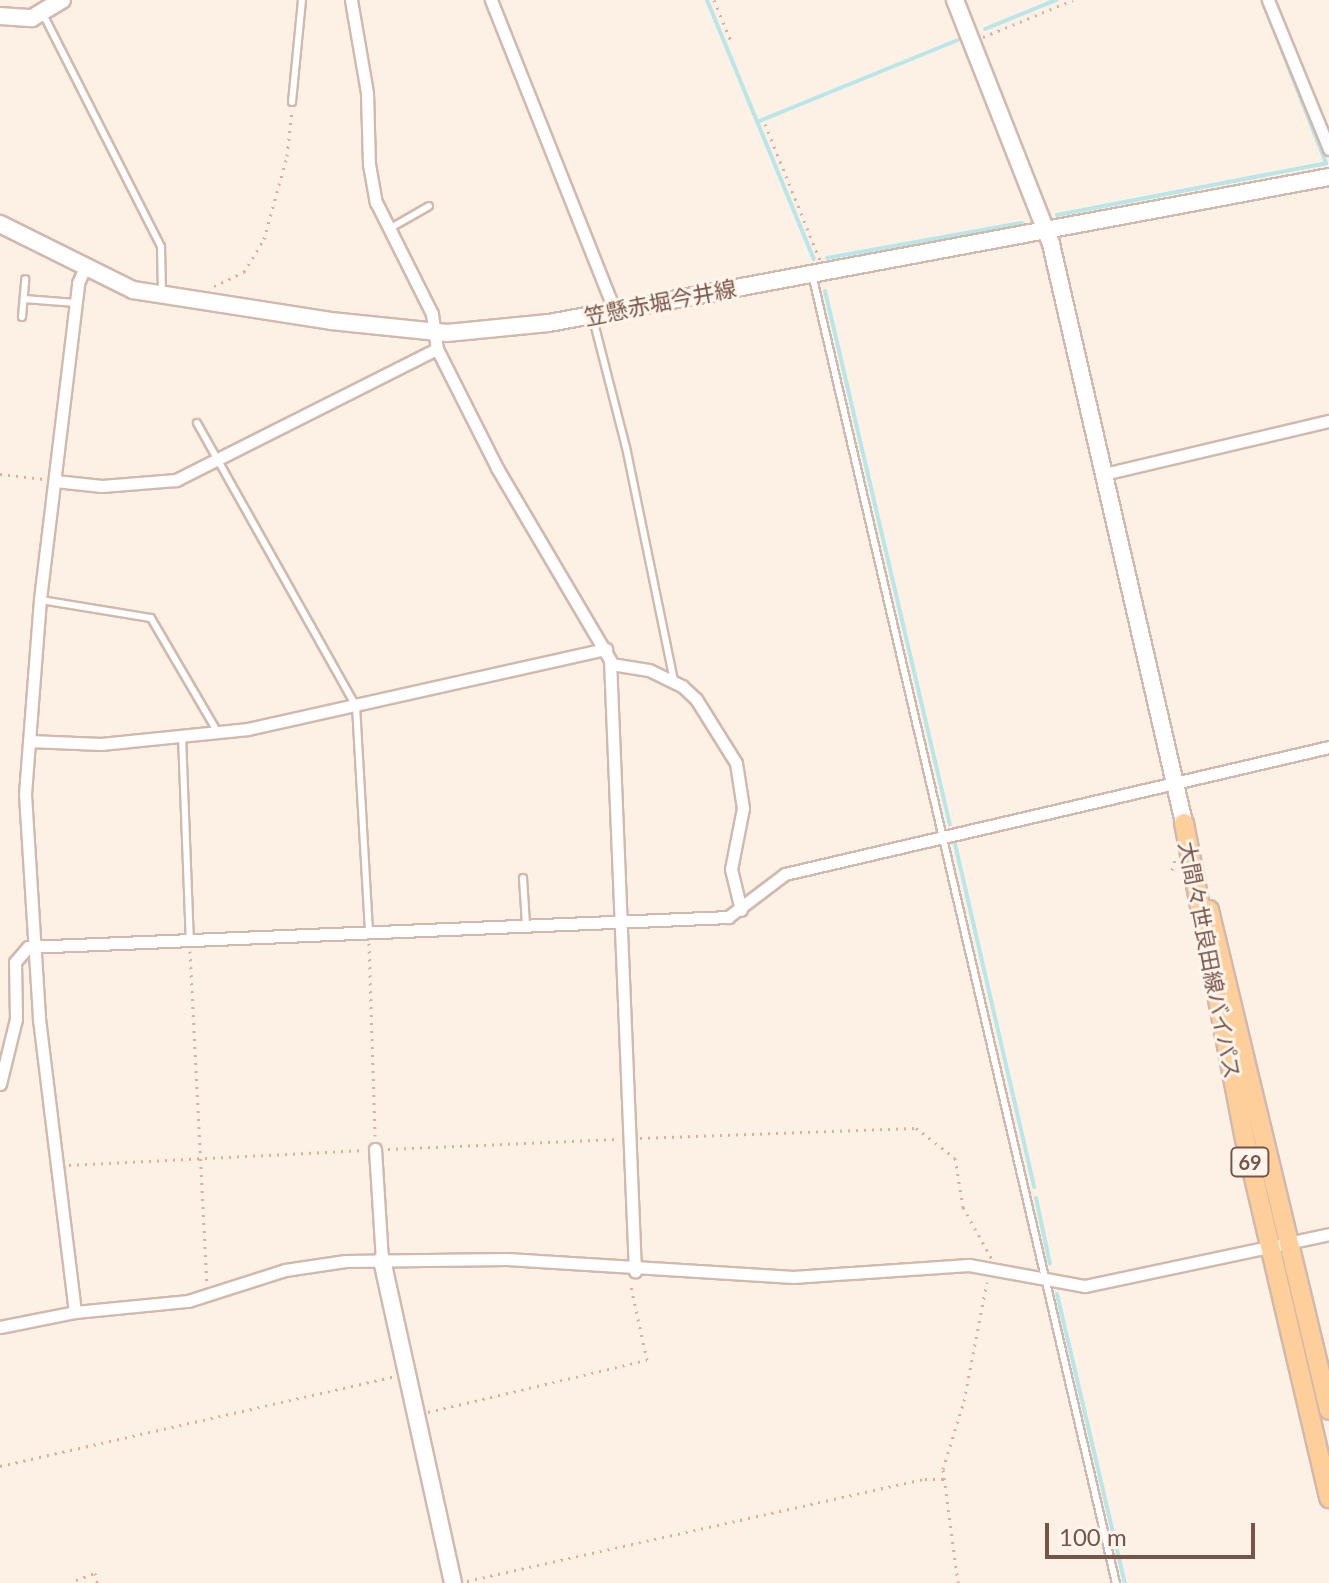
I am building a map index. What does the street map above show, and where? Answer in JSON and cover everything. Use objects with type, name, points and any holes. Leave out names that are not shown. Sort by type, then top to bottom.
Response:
[{"type":"main road","points":[[0,16],[43,14],[62,0]]},
{"type":"main road","points":[[955,0],[1047,229],[1184,823]]},
{"type":"main road","name":"笠懸赤堀今井線","points":[[0,224],[118,284],[162,295],[436,341],[615,311],[1329,177]]},
{"type":"main road","name":"大間々世良田線バイパス","points":[[1184,823],[1292,1242],[1329,1410]]},
{"type":"main road","name":"大間々世良田線バイパス","points":[[1184,823],[1211,979],[1329,1498]]},
{"type":"main road","points":[[382,1260],[455,1583]]},
{"type":"street","points":[[351,0],[367,93],[371,180],[389,229],[432,314],[436,341],[497,468],[606,649],[611,664],[632,1139],[632,1271]]},
{"type":"street","points":[[491,0],[615,311]]},
{"type":"street","points":[[1268,0],[1329,149]]},
{"type":"street","points":[[75,1312],[35,947],[25,794],[40,599],[76,303],[85,267]]},
{"type":"street","points":[[55,481],[95,486],[169,482],[436,341]]},
{"type":"street","points":[[1104,474],[1329,421]]},
{"type":"street","points":[[29,741],[101,744],[217,731],[356,706],[606,649]]},
{"type":"street","points":[[611,664],[674,680],[696,699],[739,768],[743,808],[731,869],[741,910]]},
{"type":"street","points":[[0,1084],[16,1019],[15,962],[23,949],[728,917],[785,874],[1329,747]]},
{"type":"street","points":[[375,1149],[382,1260]]},
{"type":"street","points":[[0,1327],[75,1312],[208,1296],[285,1270],[382,1260],[522,1260],[632,1271],[824,1277],[991,1267],[1045,1279],[1099,1285],[1329,1234]]},
{"type":"lane","points":[[292,102],[302,0]]},
{"type":"lane","points":[[43,14],[161,247],[162,295]]},
{"type":"lane","points":[[389,229],[429,206]]},
{"type":"lane","points":[[817,272],[1116,1583]]},
{"type":"lane","points":[[22,317],[25,279]]},
{"type":"lane","points":[[24,299],[76,303]]},
{"type":"lane","points":[[592,315],[629,462],[674,680]]},
{"type":"lane","points":[[197,423],[356,706],[369,932]]},
{"type":"lane","points":[[40,599],[151,618],[217,731]]},
{"type":"lane","points":[[182,736],[190,940]]},
{"type":"lane","points":[[523,878],[526,925]]},
{"type":"path","points":[[714,0],[731,41]]},
{"type":"path","points":[[972,41],[1073,0]]},
{"type":"path","points":[[211,287],[244,272],[264,239],[287,156],[292,102]]},
{"type":"path","points":[[765,124],[817,272]]},
{"type":"path","points":[[0,474],[55,481]]},
{"type":"path","points":[[369,932],[375,1149]]},
{"type":"path","points":[[190,940],[198,1158],[208,1296]]},
{"type":"path","points":[[57,1166],[375,1149],[916,1128],[955,1158],[963,1207],[990,1248],[991,1267],[944,1479],[958,1583]]},
{"type":"path","points":[[415,1414],[647,1360],[632,1271]]},
{"type":"path","points":[[0,1466],[406,1373]]},
{"type":"path","points":[[455,1583],[925,1479],[944,1479]]},
{"type":"path","points":[[76,1580],[95,1573],[97,1583]]},
{"type":"waterway","points":[[707,0],[814,259]]},
{"type":"waterway","points":[[985,29],[1056,0]]},
{"type":"waterway","points":[[1057,215],[1326,163],[1262,0]]},
{"type":"waterway","points":[[757,122],[960,39]]},
{"type":"waterway","points":[[827,258],[1022,223]]},
{"type":"waterway","points":[[825,291],[950,825]]},
{"type":"waterway","points":[[955,844],[1034,1187]]},
{"type":"waterway","points":[[1036,1198],[1050,1264]]},
{"type":"waterway","points":[[1057,1294],[1125,1583]]}]
